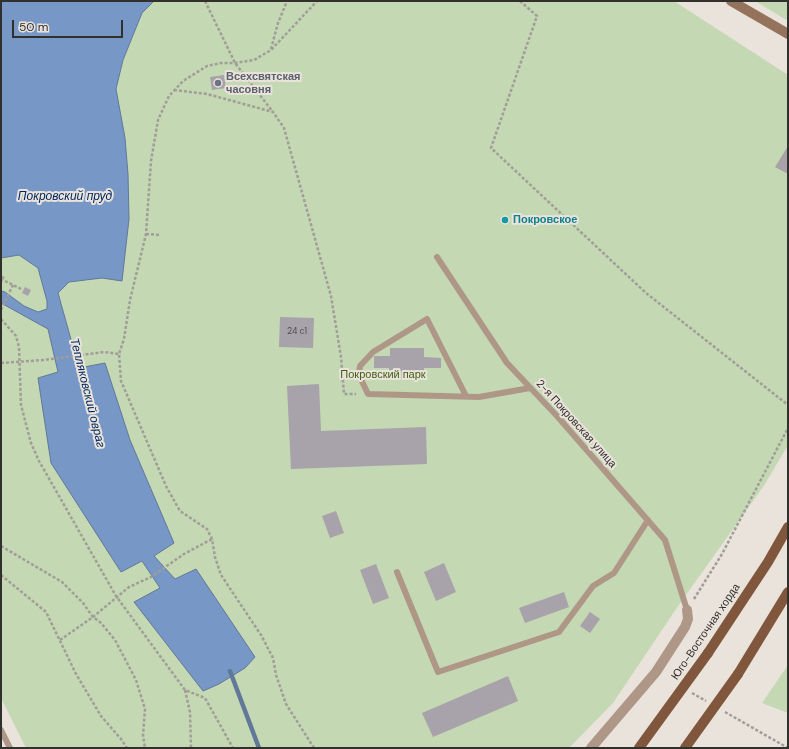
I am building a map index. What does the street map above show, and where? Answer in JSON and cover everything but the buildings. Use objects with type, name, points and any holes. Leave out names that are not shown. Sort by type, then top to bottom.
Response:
[{"type":"main road","points":[[731,1],[788,34]]},
{"type":"main road","name":"Юго-Восточная хорда","points":[[639,748],[708,653],[768,562],[788,526]]},
{"type":"main road","points":[[685,748],[738,674],[788,592]]},
{"type":"street","points":[[593,747],[656,672],[685,627],[688,619],[687,610]]},
{"type":"lane","name":"2-я Покровская улица","points":[[437,257],[507,363],[557,416],[665,540],[687,610]]},
{"type":"lane","points":[[466,396],[427,319],[373,352],[365,358],[360,366],[359,376],[368,394],[479,397],[530,388]]},
{"type":"lane","points":[[397,572],[438,672],[559,632],[594,586],[614,573],[648,520]]},
{"type":"lane","points":[[1,730],[10,748]]},
{"type":"path","points":[[205,1],[235,63],[284,128],[331,296],[341,357],[344,394],[368,394]]},
{"type":"path","points":[[271,50],[278,24],[287,1]]},
{"type":"path","points":[[520,1],[536,16],[492,148],[646,293],[788,405]]},
{"type":"path","points":[[314,748],[286,704],[273,658],[261,635],[221,575],[215,557],[212,539],[207,529],[180,511],[166,486],[121,381],[119,354],[124,339],[130,300],[146,234],[151,161],[158,120],[169,96],[197,71],[207,66],[221,62],[235,63],[254,60],[271,50],[292,30],[315,2]]},
{"type":"path","points":[[174,90],[207,94],[273,112]]},
{"type":"path","points":[[146,234],[160,235]]},
{"type":"path","points":[[5,281],[21,290]]},
{"type":"path","points":[[1,310],[13,285]]},
{"type":"path","points":[[1,318],[16,336],[19,347],[18,361],[21,405],[32,444],[116,596],[185,690],[190,712],[191,748]]},
{"type":"path","points":[[1,363],[44,360],[104,352],[119,354]]},
{"type":"path","points":[[687,610],[722,554],[788,428]]},
{"type":"path","points":[[60,640],[93,617],[116,596],[129,587],[151,577],[184,554],[212,539]]},
{"type":"path","points":[[1,546],[62,582],[83,603],[93,617],[101,623],[115,640],[136,680],[145,709],[143,735],[145,748]]},
{"type":"path","points":[[1,576],[46,612],[76,674],[101,716],[122,739],[127,748]]},
{"type":"path","points":[[185,690],[205,698],[232,748]]},
{"type":"path","points":[[788,744],[786,747],[788,748]]},
{"type":"green space","name":"Покровский парк","points":[[1,1],[674,1],[788,75],[788,445],[765,484],[676,609],[613,703],[569,748],[26,748],[1,698]]},
{"type":"green space","points":[[755,1],[788,1],[788,21]]},
{"type":"green space","points":[[788,665],[788,713],[762,703]]},
{"type":"water","name":"Покровский пруд","points":[[1,1],[154,1],[142,13],[123,60],[116,89],[125,138],[128,174],[129,219],[122,281],[102,278],[69,282],[58,293],[79,368],[105,363],[130,440],[174,543],[154,556],[175,579],[196,569],[255,657],[245,668],[219,684],[203,691],[134,602],[160,588],[142,561],[121,572],[51,463],[38,378],[58,372],[48,329],[1,303],[1,291],[5,292],[24,306],[38,312],[47,309],[47,301],[38,268],[19,255],[1,258]]},
{"type":"waterway","name":"Тепляковский овраг","points":[[230,671],[259,748]]},
{"type":"place","name":"Всехсвятская часовня","points":[[218,83]]},
{"type":"place","name":"Покровское","points":[[505,220]]}]
